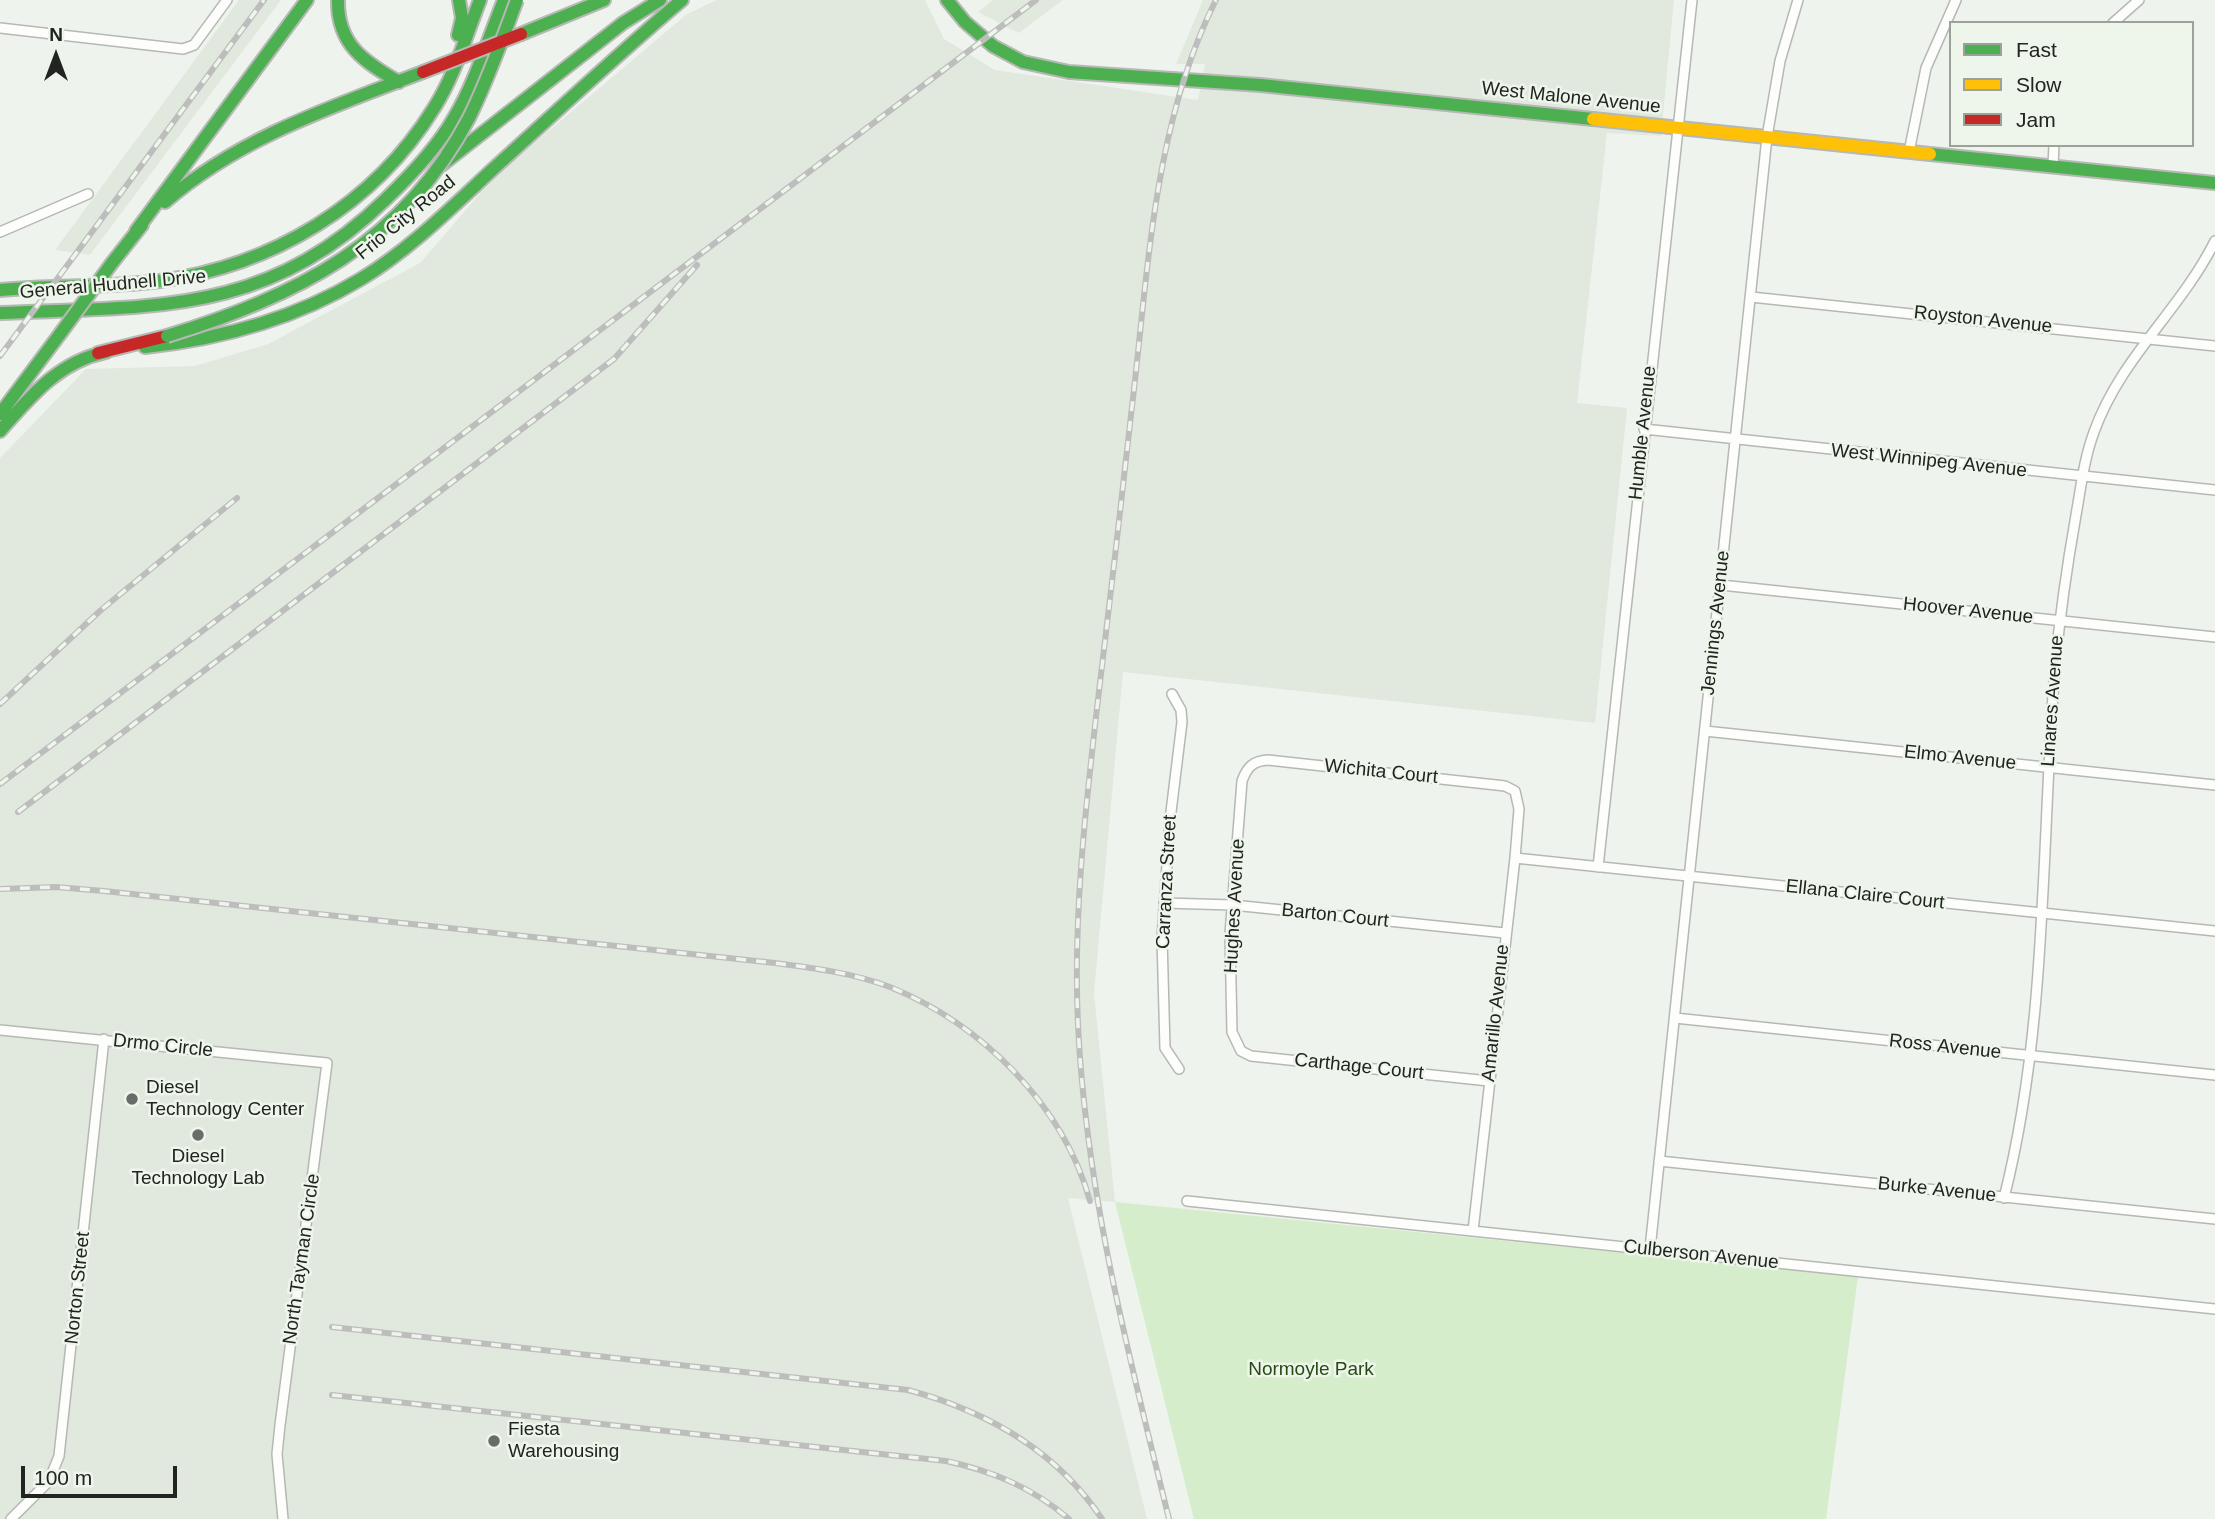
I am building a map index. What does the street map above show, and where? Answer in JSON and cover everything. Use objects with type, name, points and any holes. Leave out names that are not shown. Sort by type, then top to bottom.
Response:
[{"type":"main road","points":[[0,414],[307,0]]},
{"type":"main road","points":[[338,0],[339,30],[352,53],[399,82]]},
{"type":"main road","points":[[446,83],[462,18],[459,0]]},
{"type":"main road","name":"General Hudnell Drive","points":[[0,290],[168,280],[215,271],[290,243],[333,216],[376,181],[421,128],[446,83],[480,0]]},
{"type":"main road","name":"General Hudnell Drive","points":[[0,313],[209,299],[291,269],[346,237],[380,209],[443,137],[460,108],[504,0]]},
{"type":"main road","points":[[97,353],[223,319],[313,282],[356,253],[393,221],[427,183],[459,135],[517,0]]},
{"type":"main road","points":[[136,231],[183,184],[218,161],[267,135],[604,0]]},
{"type":"main road","points":[[380,209],[458,153],[623,23],[660,0]]},
{"type":"main road","name":"Frio City Road","points":[[0,431],[72,360],[97,353],[187,344],[231,335],[297,312],[360,280],[420,235],[682,0]]},
{"type":"main road","name":"West Malone Avenue","points":[[947,0],[965,22],[993,46],[1042,68],[1259,85],[2215,183]]},
{"type":"main road","points":[[51,345],[55,356],[72,360]]},
{"type":"street","points":[[0,28],[184,49],[194,45],[227,0]]},
{"type":"street","name":"Humble Avenue","points":[[1598,866],[1692,0]]},
{"type":"street","name":"Jennings Avenue","points":[[1650,1249],[1767,137],[1780,61],[1798,0]]},
{"type":"street","points":[[1909,152],[1926,68],[1956,0]]},
{"type":"street","points":[[2115,21],[2140,0]]},
{"type":"street","points":[[2053,166],[2054,147]]},
{"type":"street","points":[[0,232],[88,194]]},
{"type":"street","name":"Linares Avenue","points":[[2004,1198],[2029,1056],[2042,913],[2048,768],[2059,621],[2082,476],[2107,400],[2124,369],[2183,296],[2215,241]]},
{"type":"street","name":"Royston Avenue","points":[[1751,298],[2215,346]]},
{"type":"street","name":"West Winnipeg Avenue","points":[[1644,429],[1736,441],[2215,490]]},
{"type":"street","name":"Hoover Avenue","points":[[1721,585],[2215,637]]},
{"type":"street","name":"Carranza Street","points":[[1172,694],[1181,710],[1181,722],[1164,903],[1165,1048],[1179,1069]]},
{"type":"street","name":"Elmo Avenue","points":[[1705,731],[2215,785]]},
{"type":"street","name":"Wichita Court","points":[[1245,771],[1254,763],[1268,760],[1505,786],[1517,795]]},
{"type":"street","name":"Hughes Avenue","points":[[1234,1041],[1231,948],[1245,771]]},
{"type":"street","name":"Amarillo Avenue","points":[[1473,1231],[1515,858],[1519,809],[1517,795]]},
{"type":"street","name":"Ellana Claire Court","points":[[1515,858],[2215,931]]},
{"type":"street","name":"Barton Court","points":[[1164,903],[1233,905],[1505,933]]},
{"type":"street","name":"Ross Avenue","points":[[1675,1018],[2215,1075]]},
{"type":"street","name":"Drmo Circle","points":[[0,1030],[327,1063]]},
{"type":"street","name":"Norton Street","points":[[11,1519],[49,1481],[60,1456],[104,1039]]},
{"type":"street","name":"Carthage Court","points":[[1234,1041],[1251,1056],[1489,1081]]},
{"type":"street","name":"North Tayman Circle","points":[[283,1519],[277,1454],[327,1063]]},
{"type":"street","name":"Burke Avenue","points":[[1659,1161],[2215,1219]]},
{"type":"street","name":"Culberson Avenue","points":[[1187,1201],[2215,1309]]},
{"type":"street","points":[[0,1517],[11,1519]]},
{"type":"shaded area","points":[[239,0],[281,0],[90,255],[55,250]]},
{"type":"shaded area","points":[[717,0],[925,0],[944,39],[995,70],[1198,100],[1205,64],[1176,64],[1203,0],[1674,0],[1661,136],[1607,133],[1577,403],[1627,408],[1595,723],[1123,672],[1094,993],[1115,1202],[1068,1198],[1147,1519],[0,1519],[0,458],[86,369],[195,366],[268,344],[420,263],[495,176],[687,14]]},
{"type":"shaded area","points":[[993,0],[1063,0],[1019,33],[978,12]]},
{"type":"green space","name":"Normoyle Park","points":[[1115,1202],[1858,1276],[1826,1519],[1194,1519]]},
{"type":"railway","points":[[0,356],[264,0]]},
{"type":"railway","points":[[0,784],[1036,0]]},
{"type":"railway","points":[[1169,1519],[1125,1336],[1090,1151],[1078,1025],[1077,946],[1088,787],[1148,257],[1165,151],[1178,99],[1216,0]]},
{"type":"railway","points":[[18,812],[614,359],[697,265]]},
{"type":"railway","points":[[0,704],[101,610],[237,498]]},
{"type":"railway","points":[[0,889],[56,887],[104,891],[775,963],[862,978],[890,987],[956,1022],[986,1045],[1014,1072],[1039,1100],[1060,1132],[1077,1165],[1090,1201]]},
{"type":"railway","points":[[332,1327],[908,1390],[965,1409],[1017,1436],[1063,1473],[1102,1519]]},
{"type":"railway","points":[[332,1395],[946,1461],[1012,1482],[1041,1498],[1069,1519]]},
{"type":"traffic: fast","points":[[136,231],[307,0]]},
{"type":"traffic: fast","points":[[338,0],[342,29],[355,50],[399,82]]},
{"type":"traffic: fast","points":[[458,35],[462,18],[459,0]]},
{"type":"traffic: fast","points":[[0,290],[140,283],[201,273],[242,261],[280,245],[316,225],[382,174],[410,143],[448,82],[480,0]]},
{"type":"traffic: fast","points":[[0,313],[159,305],[252,285],[297,265],[341,237],[386,199],[432,150],[454,118],[469,89],[504,0]]},
{"type":"traffic: fast","points":[[167,336],[259,303],[302,283],[342,259],[378,232],[412,200],[442,162],[469,118],[489,75],[517,0]]},
{"type":"traffic: fast","points":[[521,34],[604,0]]},
{"type":"traffic: fast","points":[[439,167],[623,23],[660,0]]},
{"type":"traffic: fast","points":[[145,347],[229,333],[284,316],[336,293],[379,268],[429,228],[682,0]]},
{"type":"traffic: fast","points":[[947,0],[965,22],[993,46],[1023,62],[1069,72],[1260,85],[1593,119]]},
{"type":"traffic: fast","points":[[165,202],[224,159],[256,142],[321,111],[423,72]]},
{"type":"traffic: fast","points":[[1930,154],[2215,183]]},
{"type":"traffic: fast","points":[[112,263],[142,225]]},
{"type":"traffic: fast","points":[[60,334],[112,263]]},
{"type":"traffic: fast","points":[[0,414],[60,334]]},
{"type":"traffic: fast","points":[[0,431],[35,393],[60,372],[89,357],[106,352]]},
{"type":"traffic: slow","points":[[1593,119],[1930,154]]},
{"type":"traffic: jam","points":[[423,72],[521,34]]},
{"type":"traffic: jam","points":[[98,353],[167,336]]},
{"type":"place","name":"Diesel Technology Center","points":[[132,1099]]},
{"type":"place","name":"Diesel Technology Lab","points":[[198,1135]]},
{"type":"place","name":"Fiesta Warehousing","points":[[494,1441]]}]
